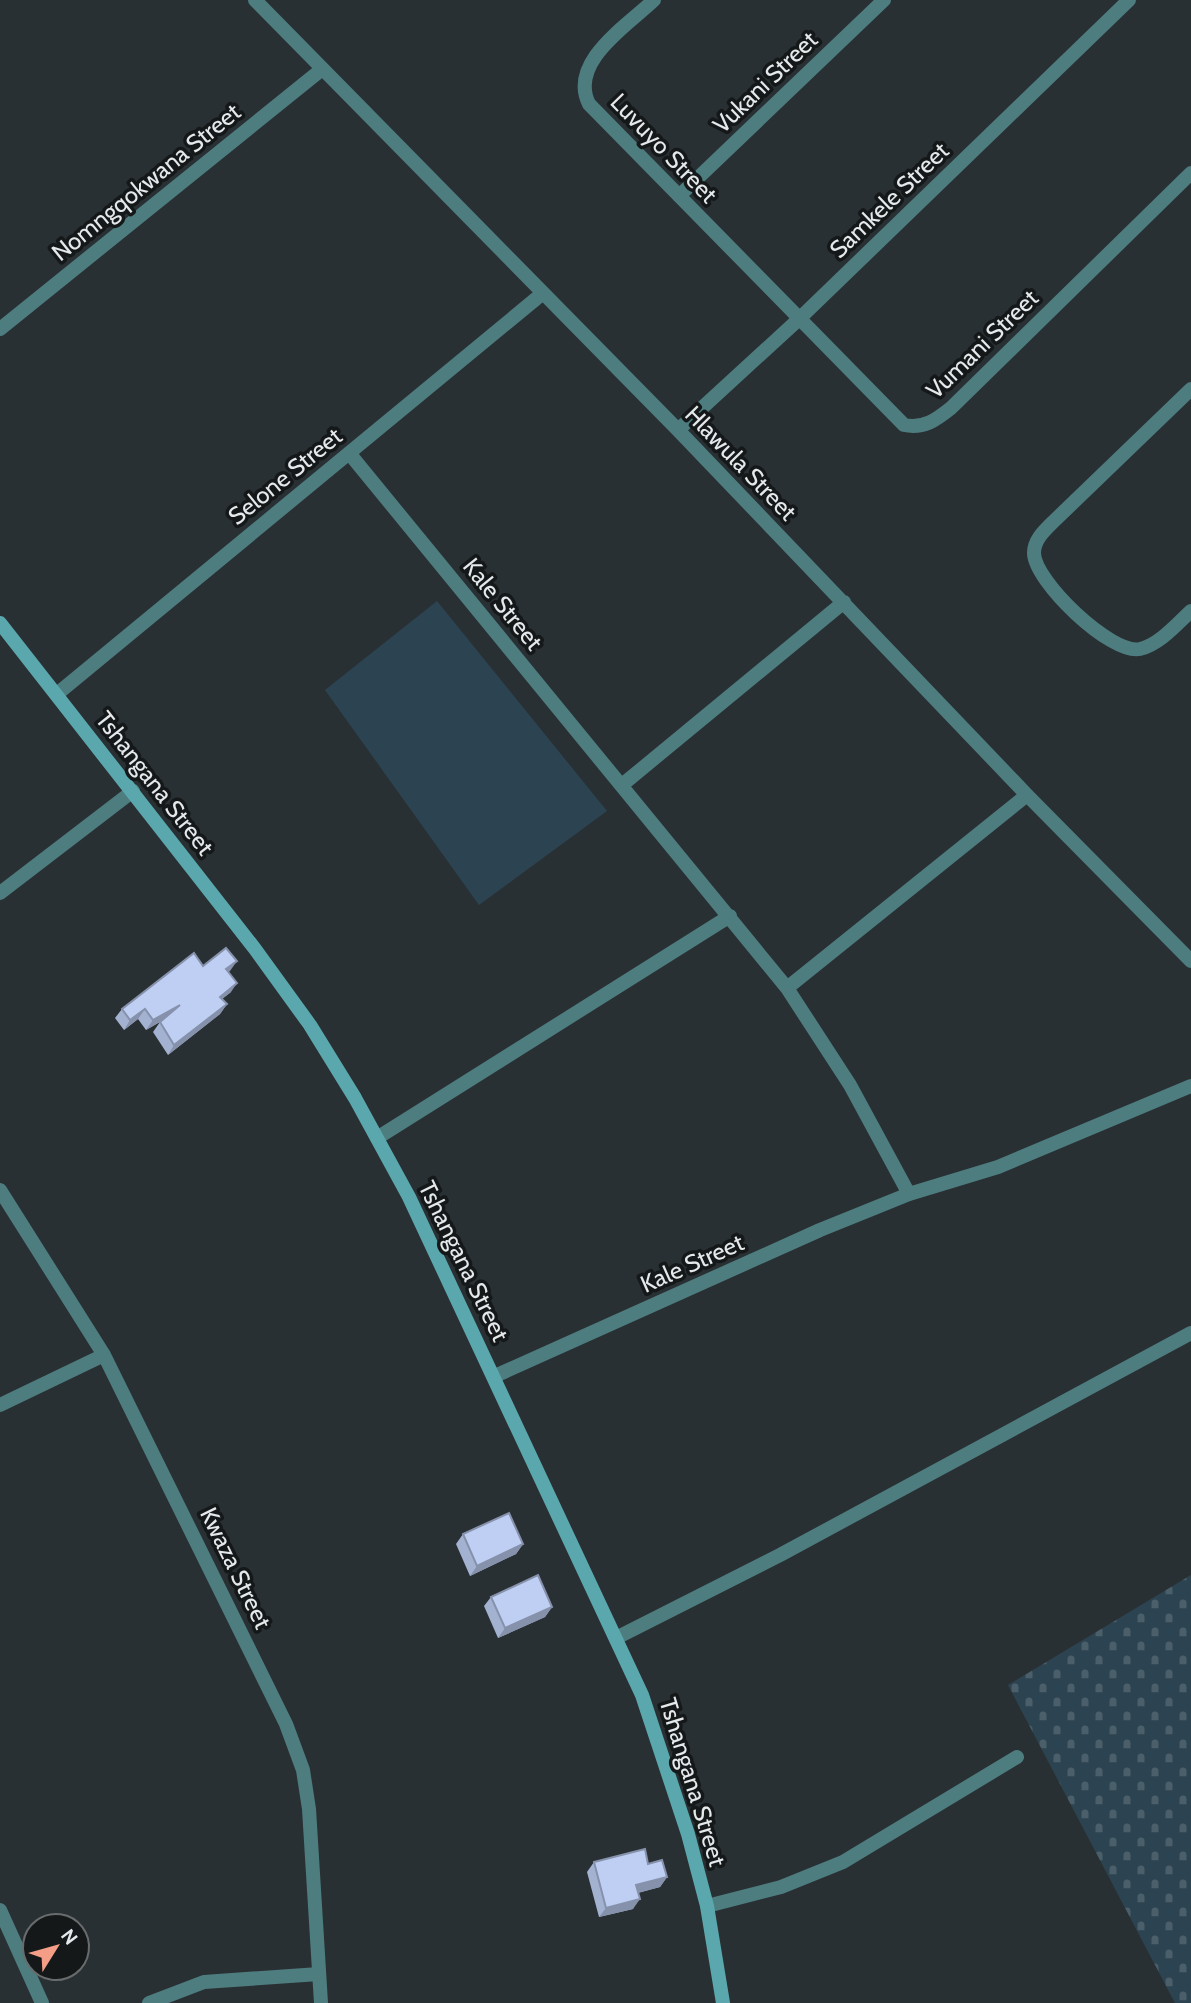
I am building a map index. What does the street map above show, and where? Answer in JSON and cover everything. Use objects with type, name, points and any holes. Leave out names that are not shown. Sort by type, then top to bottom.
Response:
[{"type":"street","name":"Hlawula Street","points":[[255,0],[678,430],[1027,795],[1191,961]]},
{"type":"street","name":"Luvuyo Street","points":[[654,0],[593,58],[585,73],[584,93],[607,124],[799,319]]},
{"type":"street","name":"Vukani Street","points":[[679,196],[884,0]]},
{"type":"street","name":"Samkele Street","points":[[678,430],[799,319],[1129,0]]},
{"type":"street","name":"Nomngqokwana Street","points":[[0,329],[321,70]]},
{"type":"street","name":"Vumani Street","points":[[799,319],[894,418],[912,427],[931,423],[968,392],[1191,173]]},
{"type":"street","name":"Selone Street","points":[[57,694],[543,293]]},
{"type":"street","points":[[1191,390],[1053,522],[1037,539],[1034,555],[1041,576],[1060,597],[1109,642],[1125,649],[1139,650],[1149,645],[1191,611]]},
{"type":"street","name":"Kale Street","points":[[349,453],[787,988],[850,1085],[909,1194]]},
{"type":"street","points":[[622,785],[844,602]]},
{"type":"street","name":"Tshangana Street","points":[[0,624],[133,791],[310,1026],[377,1138],[495,1376],[642,1695],[665,1755],[707,1906],[723,2003]]},
{"type":"street","points":[[0,893],[133,791]]},
{"type":"street","points":[[787,988],[1027,795]]},
{"type":"street","points":[[377,1138],[730,916]]},
{"type":"street","name":"Kale Street","points":[[495,1376],[820,1230],[909,1194],[998,1167],[1191,1086]]},
{"type":"street","name":"Kwaza Street","points":[[0,1190],[40,1249],[104,1355],[262,1674],[303,1770],[309,1809],[321,2003]]},
{"type":"street","points":[[616,1637],[780,1555],[1191,1333]]},
{"type":"street","points":[[0,1405],[104,1355]]},
{"type":"street","points":[[707,1906],[781,1886],[835,1866],[1017,1757]]},
{"type":"street","points":[[0,1910],[42,2003]]},
{"type":"street","points":[[149,2003],[204,1982],[319,1974]]},
{"type":"green space","points":[[437,601],[607,811],[479,905],[325,690]]},
{"type":"green space","points":[[1191,1575],[1191,2003],[1175,2003],[1008,1685]]},
{"type":"building","points":[[226,948],[237,961],[226,969],[237,983],[220,997],[227,1004],[174,1045],[160,1022],[180,1005],[153,1020],[145,1009],[130,1020],[122,1009],[194,953],[203,966]]},
{"type":"building","points":[[509,1513],[523,1544],[477,1566],[463,1534]]},
{"type":"building","points":[[538,1575],[552,1607],[505,1628],[491,1597]]},
{"type":"building","points":[[645,1849],[648,1864],[662,1860],[667,1877],[636,1885],[640,1899],[606,1908],[594,1862]]}]
